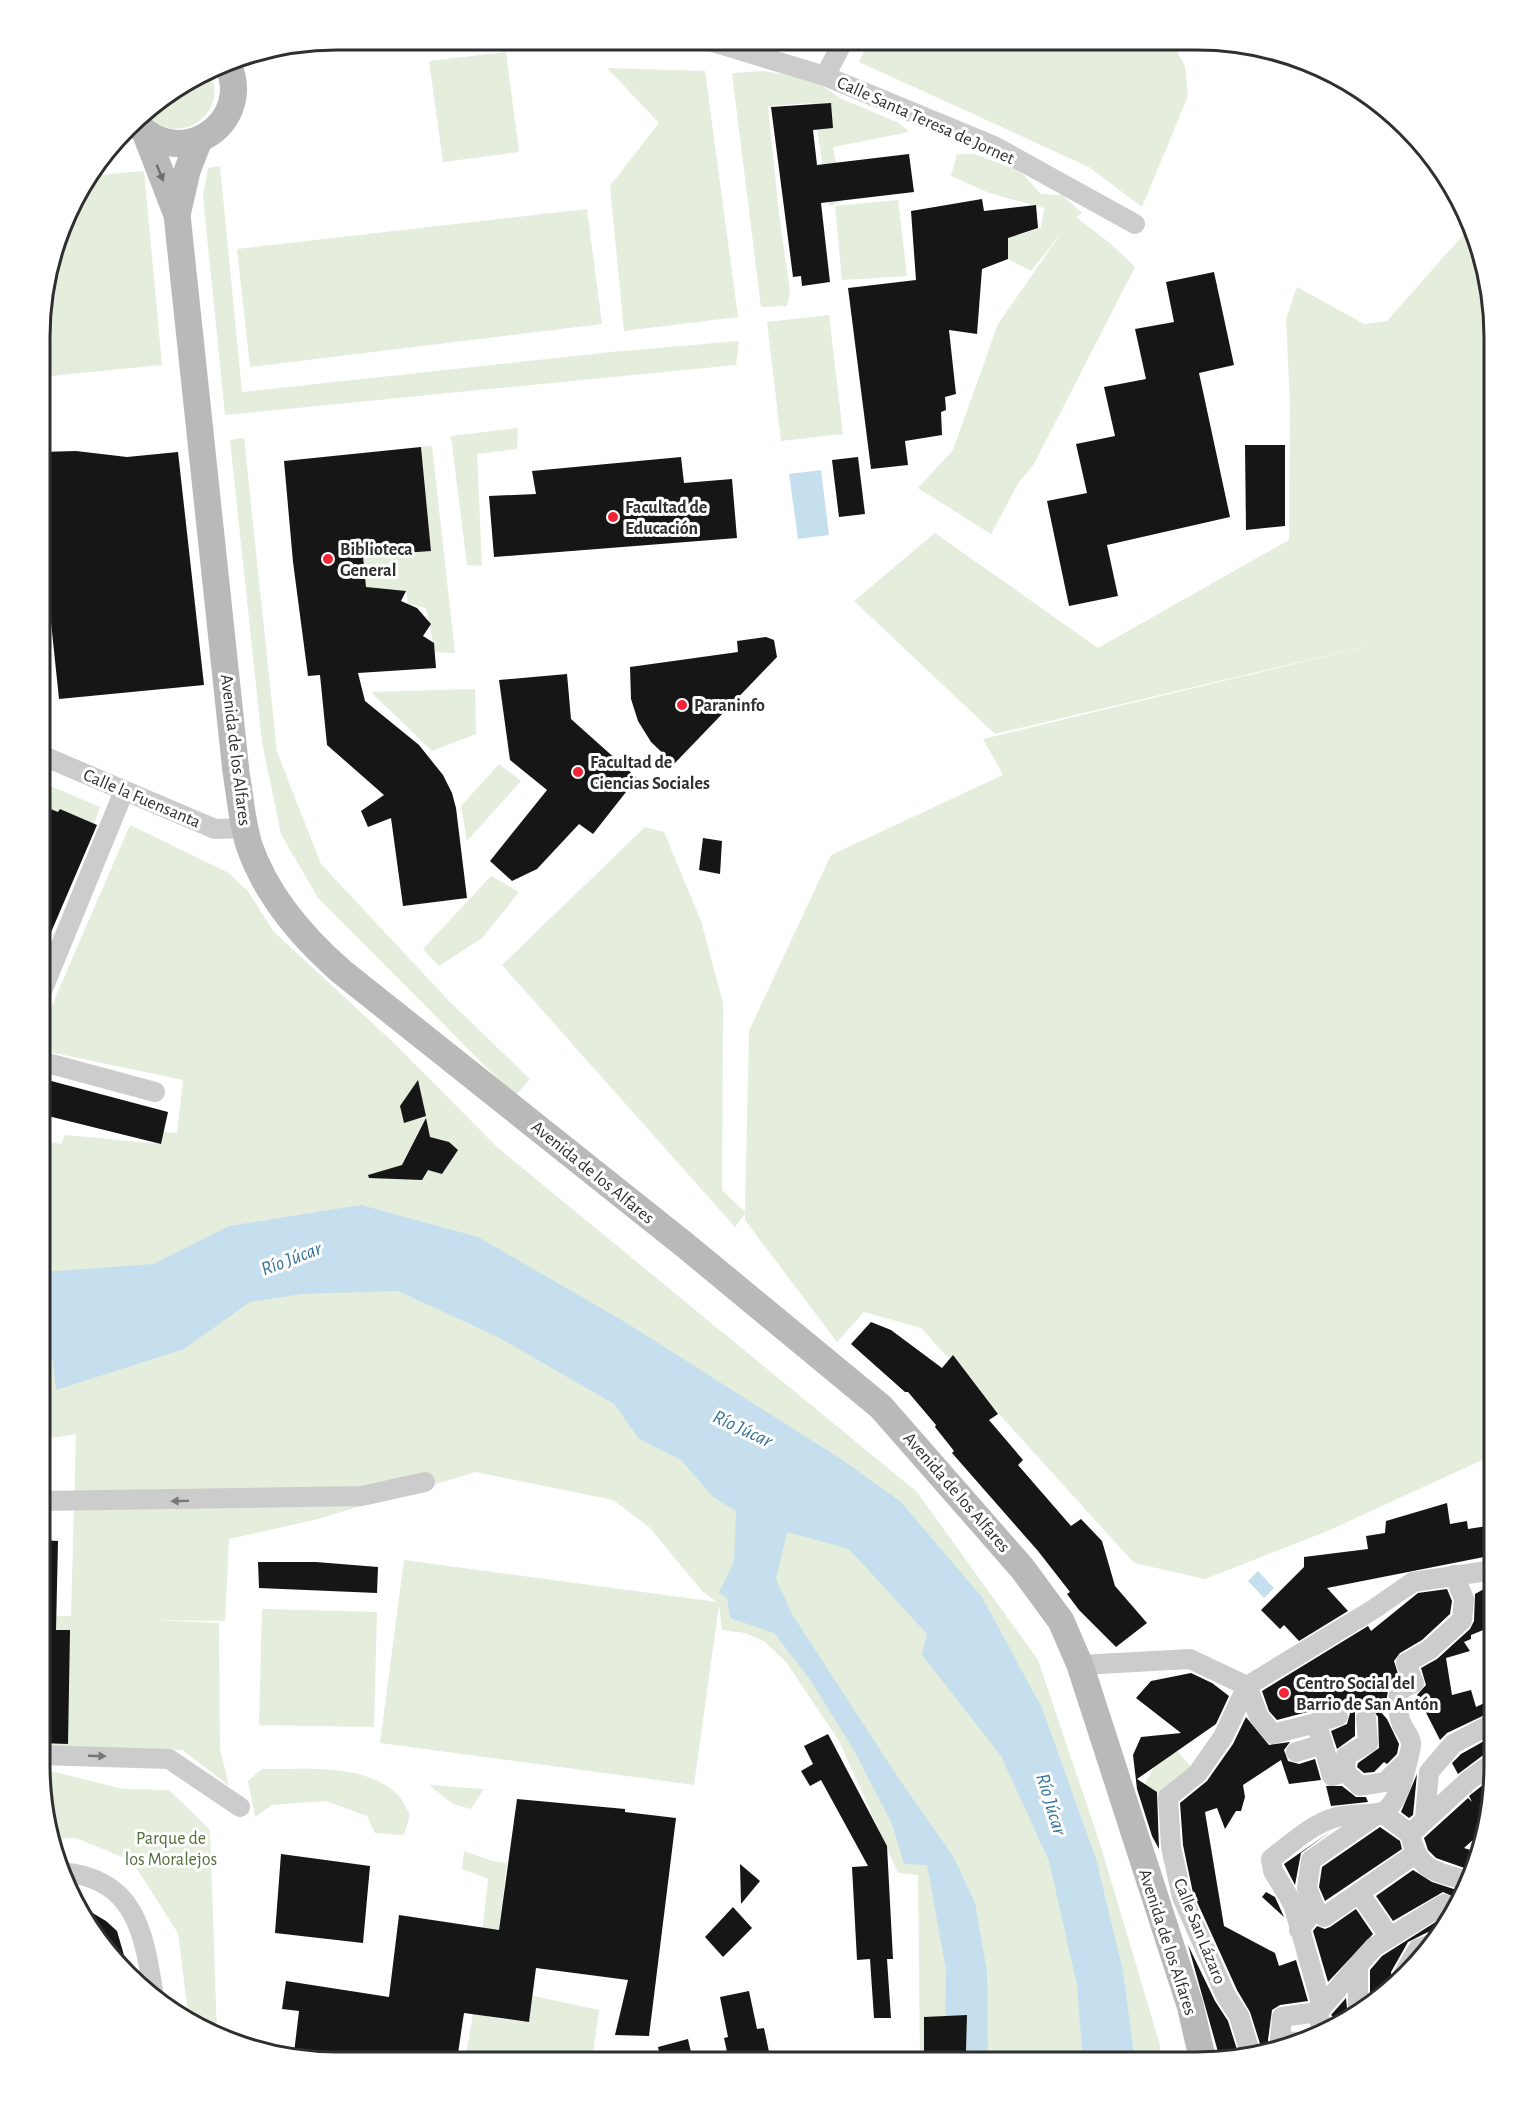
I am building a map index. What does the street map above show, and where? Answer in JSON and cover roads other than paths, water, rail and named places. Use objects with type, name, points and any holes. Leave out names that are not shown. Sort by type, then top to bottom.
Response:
[{"type":"street","name":"Calle Santa Teresa de Jornet","points":[[739,50],[825,76],[994,146],[1135,224]]},
{"type":"street","points":[[825,76],[839,50]]},
{"type":"street","points":[[141,127],[167,142],[186,143],[199,140],[212,133],[227,115],[232,101],[230,74]]},
{"type":"street","name":"Avenida de los Alfares","points":[[140,128],[177,215],[236,772],[245,828],[254,860],[269,888],[306,938],[324,956],[686,1246],[843,1374],[892,1418],[1022,1568],[1061,1621],[1080,1665],[1190,2005],[1201,2052]]},
{"type":"street","name":"Avenida de los Alfares","points":[[177,215],[187,171],[199,140]]},
{"type":"street","name":"Calle la Fuensanta","points":[[50,759],[215,829],[245,828]]},
{"type":"street","points":[[50,971],[124,790]]},
{"type":"street","points":[[50,1064],[155,1092]]},
{"type":"street","points":[[50,1502],[362,1496],[425,1482]]},
{"type":"street","points":[[1248,1686],[1374,1609],[1413,1582],[1484,1571]]},
{"type":"street","points":[[1415,1854],[1324,1917],[1315,1908],[1307,1888],[1311,1860],[1386,1810],[1394,1800],[1408,1756],[1411,1736],[1401,1722],[1398,1701],[1399,1690],[1414,1683],[1406,1663],[1429,1650],[1462,1620],[1464,1599],[1454,1575]]},
{"type":"street","points":[[1080,1665],[1190,1659],[1248,1686],[1259,1717],[1273,1734],[1338,1716]]},
{"type":"street","name":"Calle San Lázaro","points":[[1248,1686],[1223,1737],[1197,1774],[1168,1797],[1171,1847],[1182,1897],[1226,1996],[1239,2016],[1248,2047]]},
{"type":"street","points":[[1345,1772],[1346,1756],[1368,1743],[1366,1718]]},
{"type":"street","points":[[1316,1723],[1332,1776],[1345,1772]]},
{"type":"street","points":[[1425,1818],[1429,1772],[1453,1744],[1484,1728]]},
{"type":"street","points":[[1296,1752],[1323,1744]]},
{"type":"street","points":[[50,1755],[168,1759],[240,1807]]},
{"type":"street","points":[[1408,1756],[1438,1760]]},
{"type":"street","points":[[1345,1772],[1360,1786],[1385,1782],[1408,1756]]},
{"type":"street","points":[[1410,1834],[1425,1818],[1484,1770]]},
{"type":"street","points":[[1320,2024],[1318,2012],[1321,2004],[1293,1904],[1273,1871],[1271,1859],[1312,1827],[1356,1812],[1385,1815],[1410,1834],[1415,1854],[1424,1867],[1460,1878]]},
{"type":"street","points":[[71,1874],[94,1878],[116,1890],[125,1900],[142,1934],[151,1984]]},
{"type":"street","points":[[1359,1893],[1397,1932],[1420,1944]]},
{"type":"street","points":[[1281,2039],[1282,2018],[1318,2012],[1374,1947],[1443,1904]]},
{"type":"street","points":[[1299,1930],[1315,1908]]},
{"type":"street","points":[[1358,1965],[1358,2002]]},
{"type":"water","points":[[821,470],[829,535],[798,539],[789,474]]},
{"type":"water","points":[[361,1205],[478,1237],[625,1322],[841,1459],[901,1502],[982,1597],[1042,1708],[1096,1859],[1123,1971],[1134,2052],[1082,2052],[1077,1985],[1049,1861],[1001,1756],[922,1655],[927,1634],[849,1549],[787,1532],[776,1579],[792,1614],[899,1779],[953,1856],[975,1903],[987,1971],[988,2052],[964,2052],[966,2051],[967,2016],[945,2016],[946,1970],[927,1865],[904,1864],[892,1824],[855,1752],[809,1678],[774,1633],[730,1618],[727,1598],[719,1593],[734,1561],[736,1511],[713,1497],[681,1460],[639,1439],[614,1404],[498,1337],[398,1291],[302,1294],[250,1302],[184,1349],[56,1390],[50,1336],[50,1271],[153,1264],[229,1226]]},
{"type":"water","points":[[1258,1571],[1274,1588],[1264,1598],[1248,1581]]},
{"type":"waterway","points":[[50,1299],[97,1311]]},
{"type":"waterway","name":"Río Júcar","points":[[50,1340],[100,1327]]},
{"type":"place","name":"Facultad de Educación","points":[[613,517]]},
{"type":"place","name":"Biblioteca General","points":[[328,559]]},
{"type":"place","name":"Paraninfo","points":[[682,705]]},
{"type":"place","name":"Facultad de Ciencias Sociales","points":[[578,772]]},
{"type":"place","name":"Centro Social del Barrio de San Antón","points":[[1284,1693]]},
{"type":"park label","name":"Parque de los Moralejos","points":[[171,1848]]}]
